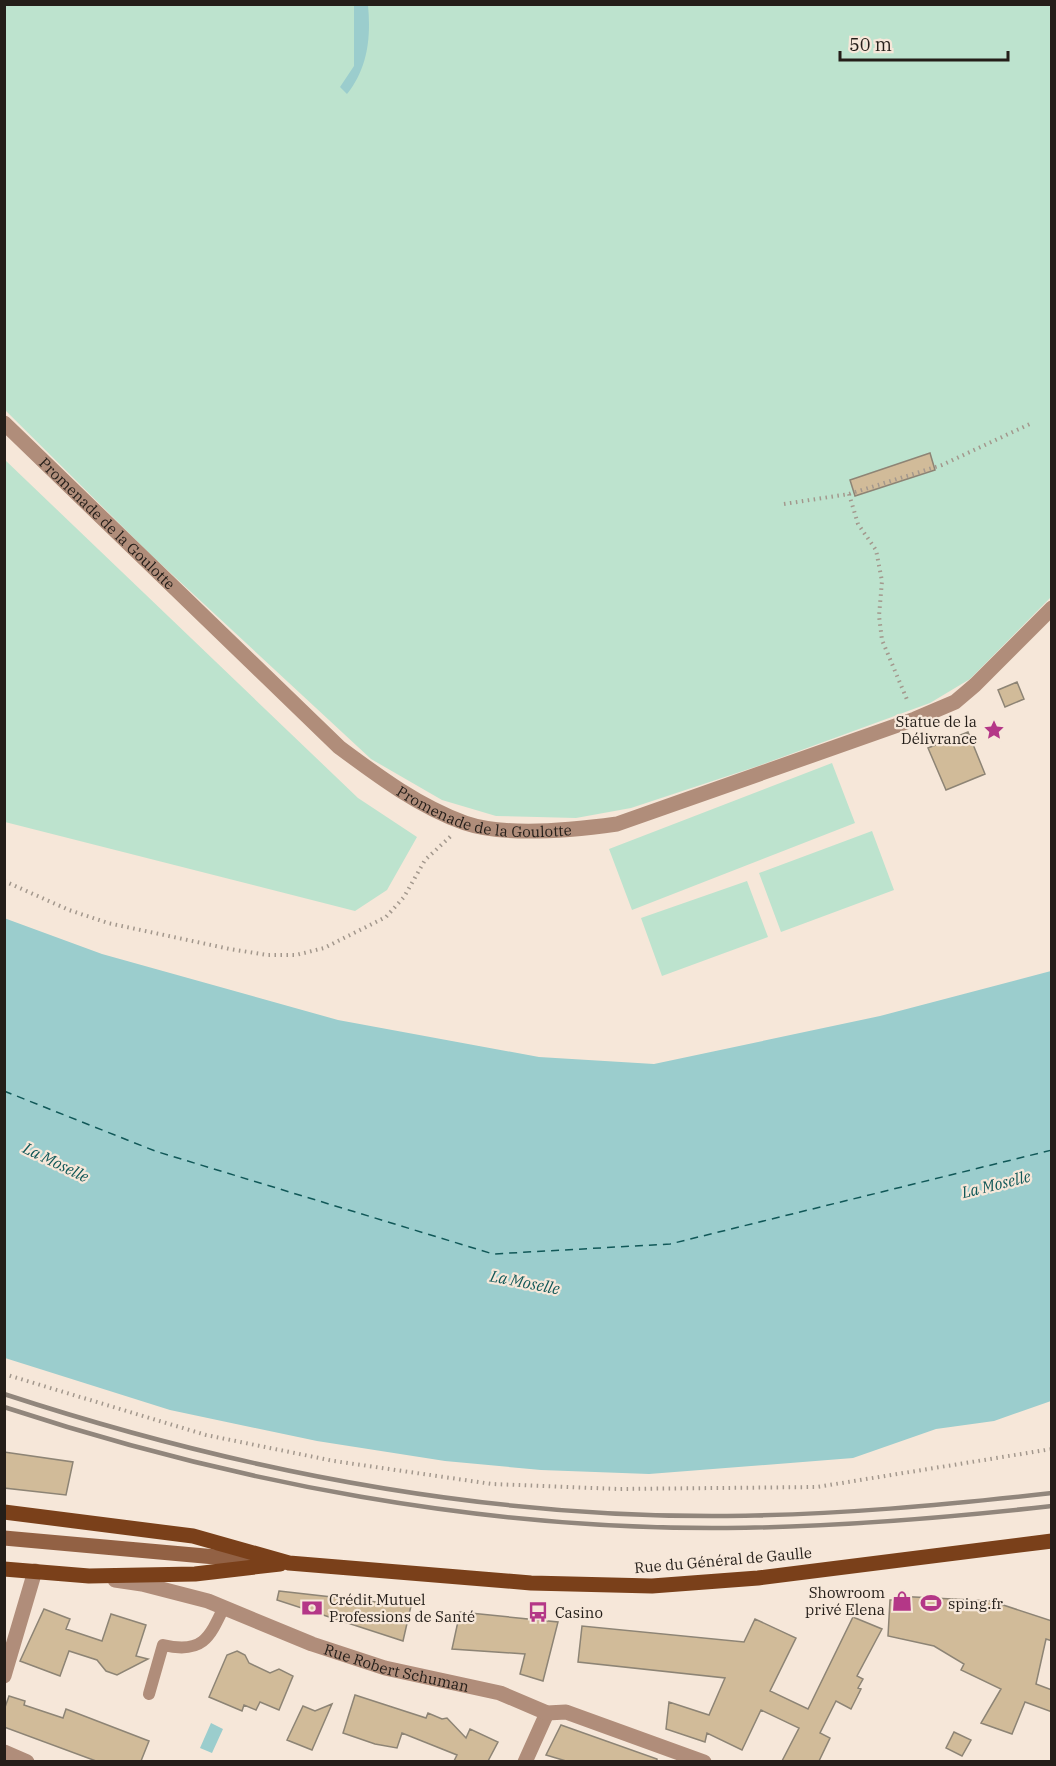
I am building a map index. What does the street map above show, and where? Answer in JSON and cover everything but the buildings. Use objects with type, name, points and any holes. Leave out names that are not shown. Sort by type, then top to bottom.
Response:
[{"type":"main road","name":"Rue du Général de Gaulle","points":[[4,1512],[193,1536],[289,1563],[531,1583],[652,1586],[758,1578],[1052,1541]]},
{"type":"main road","points":[[4,1538],[289,1563]]},
{"type":"main road","name":"Rue du Général de Gaulle","points":[[4,1569],[88,1576],[195,1574],[289,1563]]},
{"type":"street","name":"Promenade de la Goulotte","points":[[4,423],[339,747],[399,791],[466,823],[519,830],[571,830],[617,824],[915,719],[962,696],[1052,608]]},
{"type":"street","points":[[4,1676],[35,1571]]},
{"type":"street","name":"Rue Robert Schuman","points":[[88,1576],[142,1584],[224,1607],[312,1644],[385,1668],[500,1693],[547,1713],[566,1712],[704,1761]]},
{"type":"street","points":[[525,1761],[547,1713]]},
{"type":"street","points":[[4,1752],[27,1761]]},
{"type":"lane","points":[[149,1694],[163,1645],[185,1650],[197,1645],[209,1637],[224,1607]]},
{"type":"path","points":[[784,504],[849,494],[942,465],[1032,423]]},
{"type":"path","points":[[849,494],[858,524],[876,550],[882,581],[879,616],[882,640],[915,719]]},
{"type":"path","points":[[4,881],[69,910],[108,923],[230,949],[267,955],[296,955],[324,948],[386,917],[404,897],[425,860],[466,823]]},
{"type":"path","points":[[4,1374],[206,1435],[334,1461],[492,1484],[619,1489],[817,1487],[1052,1449]]},
{"type":"green space","points":[[4,5],[1051,5],[1051,597],[970,679],[930,703],[758,766],[631,808],[576,818],[496,816],[442,800],[371,759],[149,553],[5,410]]},
{"type":"green space","points":[[4,459],[358,798],[417,837],[387,890],[355,911],[5,822]]},
{"type":"green space","points":[[832,763],[855,823],[632,910],[609,849]]},
{"type":"green space","points":[[872,831],[894,890],[781,932],[759,873]]},
{"type":"green space","points":[[747,881],[768,937],[662,976],[641,918]]},
{"type":"water","points":[[354,5],[368,5],[369,29],[364,63],[347,94],[340,87],[354,66]]},
{"type":"water","name":"La Moselle","points":[[4,918],[102,954],[338,1020],[539,1057],[654,1064],[880,1016],[1051,971],[1051,1401],[994,1421],[936,1429],[853,1458],[649,1474],[541,1470],[445,1461],[317,1441],[170,1410],[5,1358]]},
{"type":"water","points":[[211,1723],[223,1729],[212,1753],[200,1748]]},
{"type":"ferry route","points":[[4,1091],[155,1151],[493,1254],[670,1244],[1052,1150]]},
{"type":"railway","points":[[4,1394],[92,1421],[270,1467],[452,1498],[544,1508],[635,1514],[727,1516],[809,1514],[890,1509],[1052,1493]]},
{"type":"railway","points":[[4,1407],[91,1434],[270,1479],[361,1497],[452,1511],[544,1521],[727,1528],[809,1526],[1052,1506]]},
{"type":"place","name":"Statue de la Délivrance","points":[[994,730]]},
{"type":"place","name":"Showroom privé Elena","points":[[902,1601]]},
{"type":"place","name":"sping.fr","points":[[931,1603]]},
{"type":"place","name":"Crédit Mutuel Professions de Santé","points":[[312,1608]]},
{"type":"place","name":"Casino","points":[[538,1612]]}]
